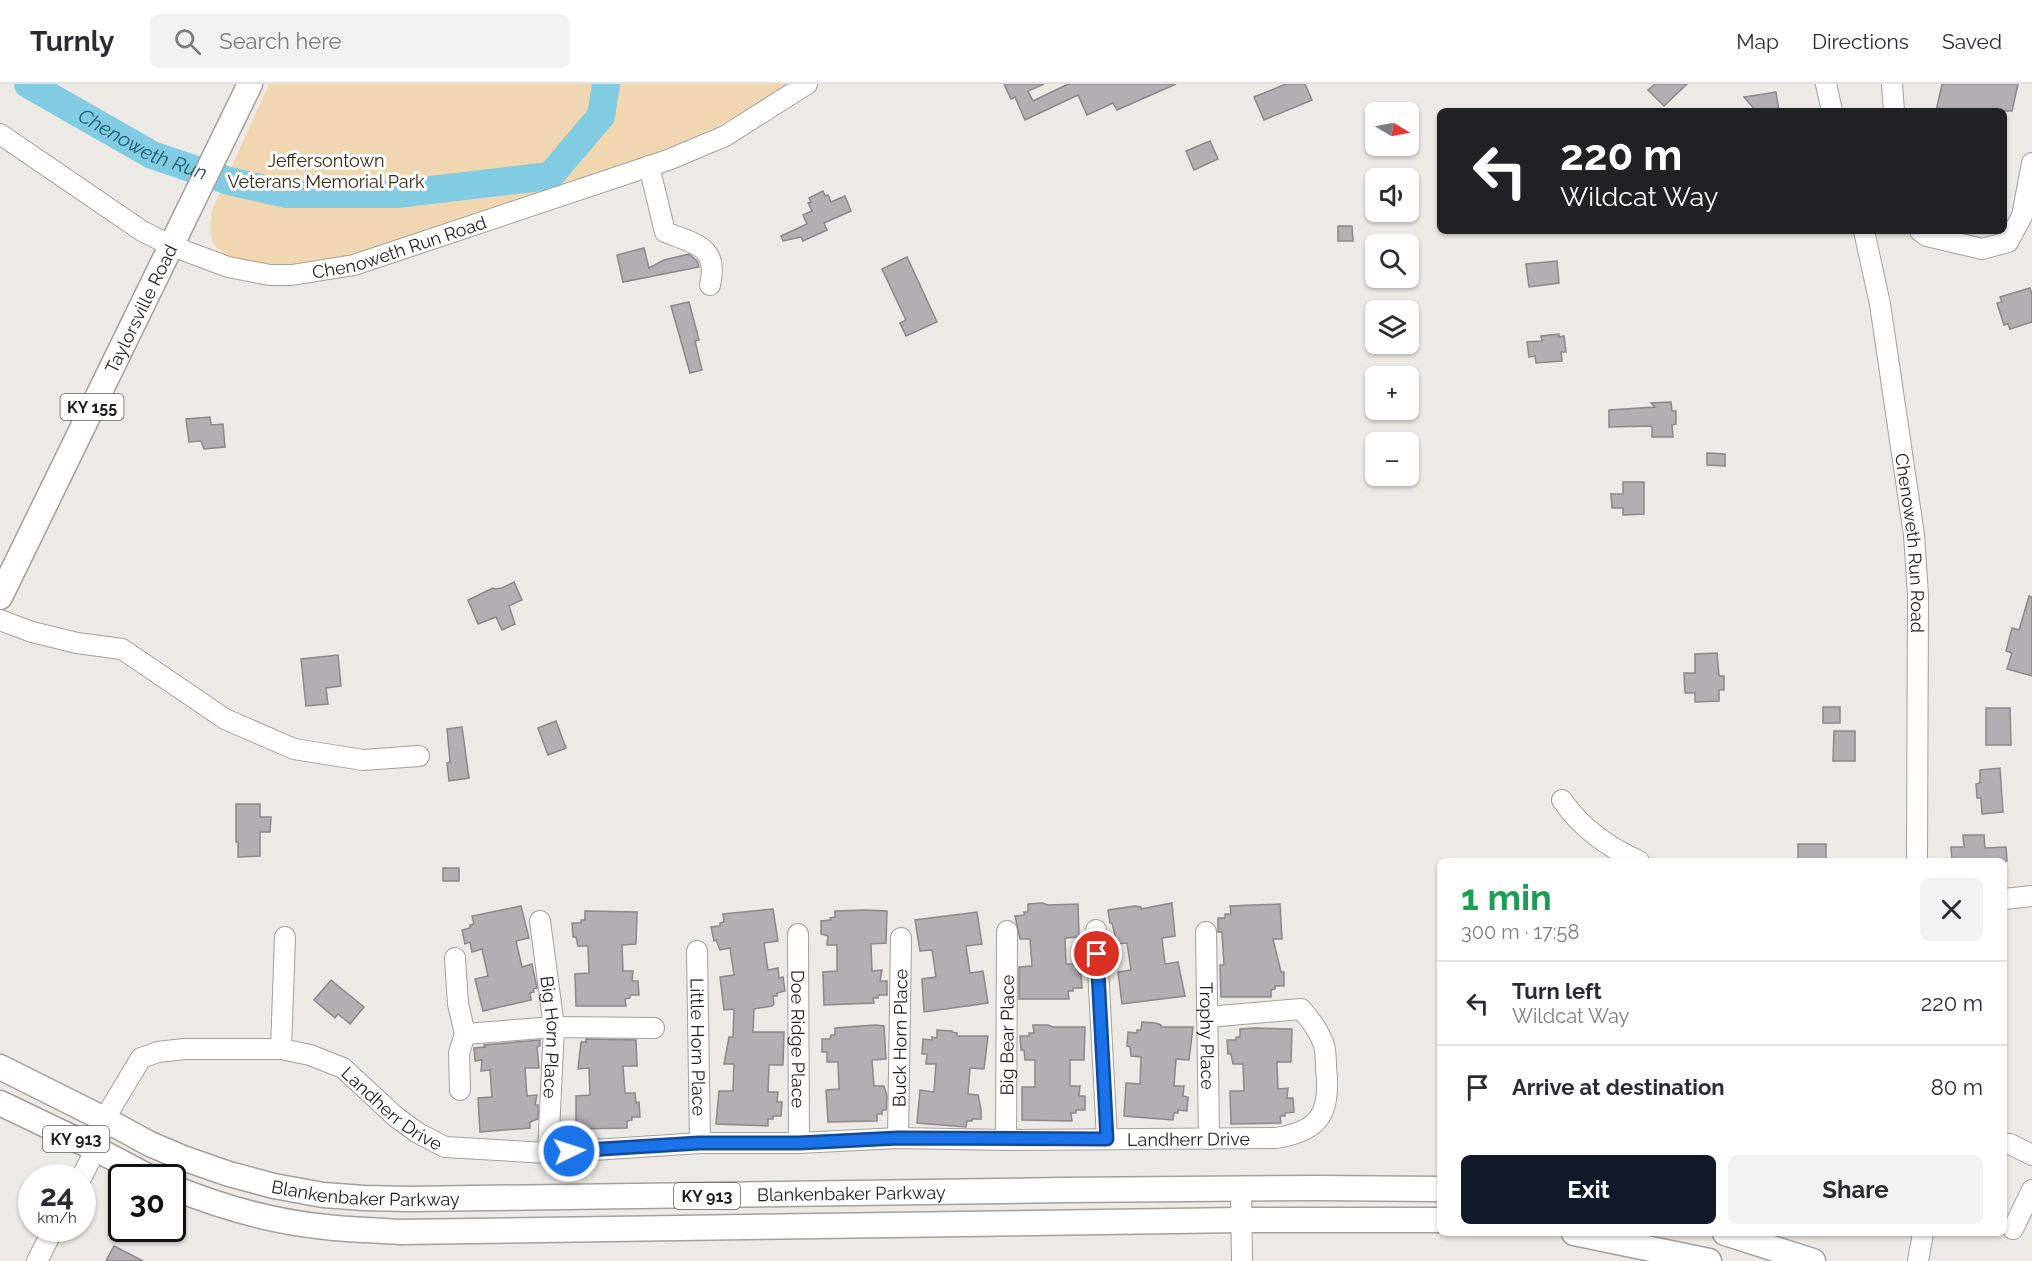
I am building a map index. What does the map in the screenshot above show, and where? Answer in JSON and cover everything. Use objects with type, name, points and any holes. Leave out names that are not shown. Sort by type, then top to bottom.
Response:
[{"type":"main road","name":"Taylorsville Road","points":[[0,597],[250,84]]},
{"type":"main road","name":"Blankenbaker Parkway","points":[[0,1067],[150,1144],[183,1158],[229,1174],[322,1195],[364,1198],[1241,1188],[1437,1190]]},
{"type":"main road","name":"KY 913","points":[[0,1103],[124,1164]]},
{"type":"main road","name":"Blankenbaker Parkway","points":[[186,1192],[242,1211],[281,1220],[324,1227],[400,1232],[1242,1220],[1437,1220]]},
{"type":"main road","points":[[1590,1236],[1709,1261]]},
{"type":"main road","points":[[1734,1236],[1813,1261]]},
{"type":"street","name":"Chenoweth Run Road","points":[[0,134],[142,231],[172,246],[228,267],[270,275],[292,275],[335,270],[354,265],[697,149],[725,136],[807,84]]},
{"type":"street","points":[[1826,84],[1831,108]]},
{"type":"street","points":[[1892,84],[1894,108]]},
{"type":"street","points":[[1924,234],[1982,249],[2008,242],[2022,216],[2032,163]]},
{"type":"street","points":[[649,166],[665,232],[699,244],[707,250],[714,270],[710,285]]},
{"type":"street","name":"Chenoweth Run Road","points":[[1865,234],[1880,304],[1914,535],[1918,595],[1917,858]]},
{"type":"street","points":[[0,620],[32,632],[77,644],[122,649],[225,719],[294,749],[363,760],[419,756]]},
{"type":"street","points":[[1562,800],[1570,812],[1600,839],[1633,858]]},
{"type":"street","points":[[2007,899],[2032,896]]},
{"type":"street","name":"Big Horn Place","points":[[540,921],[554,1027],[548,1153]]},
{"type":"street","points":[[1096,930],[1107,1139]]},
{"type":"street","name":"Big Bear Place","points":[[1005,1140],[1007,931]]},
{"type":"street","name":"Trophy Place","points":[[1206,932],[1209,1139]]},
{"type":"street","name":"Doe Ridge Place","points":[[798,934],[799,1143]]},
{"type":"street","points":[[281,1049],[285,937]]},
{"type":"street","name":"Buck Horn Place","points":[[898,1138],[901,938]]},
{"type":"street","name":"Little Horn Place","points":[[697,951],[699,1143]]},
{"type":"street","points":[[455,958],[458,1004],[465,1034],[459,1053],[460,1090]]},
{"type":"street","name":"Landherr Drive","points":[[88,1164],[117,1096],[141,1058],[158,1052],[184,1049],[281,1049],[310,1055],[343,1068],[396,1117],[418,1133],[445,1147],[548,1153],[699,1143],[799,1143],[898,1138],[1005,1140],[1276,1138],[1296,1135],[1313,1125],[1325,1108],[1329,1092],[1324,1042],[1301,1009],[1207,1017]]},
{"type":"street","points":[[465,1034],[554,1027],[654,1028]]},
{"type":"street","points":[[2007,1144],[2032,1155]]},
{"type":"street","points":[[1241,1188],[1242,1261]]},
{"type":"street","points":[[2013,1229],[2032,1190]]},
{"type":"street","points":[[1918,1261],[1922,1236]]},
{"type":"street","points":[[37,1261],[47,1242]]},
{"type":"green space","name":"Jeffersontown Veterans Memorial Park","points":[[269,84],[789,84],[716,127],[597,174],[360,252],[323,261],[272,264],[246,262],[224,254],[212,240],[210,228],[212,210]]},
{"type":"building","points":[[1004,84],[1044,84],[1028,91],[1033,101],[1068,84],[1176,84],[1117,110],[1113,103],[1087,115],[1078,95],[1025,120],[1015,97],[1011,99]]},
{"type":"building","points":[[1286,84],[1305,84],[1312,100],[1264,120],[1254,97]]},
{"type":"building","points":[[1655,84],[1687,84],[1664,106],[1648,90]]},
{"type":"building","points":[[1942,84],[2018,84],[2012,111],[2007,111],[2007,108],[1937,108]]},
{"type":"building","points":[[1776,92],[1779,108],[1753,108],[1744,97]]},
{"type":"building","points":[[1210,141],[1218,159],[1194,170],[1186,151]]},
{"type":"building","points":[[823,191],[831,202],[845,196],[851,211],[824,223],[827,230],[803,241],[801,237],[783,241],[781,236],[807,224],[803,215],[812,211],[808,203],[811,202],[809,198]]},
{"type":"building","points":[[1338,226],[1352,226],[1353,241],[1338,241]]},
{"type":"building","points":[[644,248],[649,268],[664,260],[689,254],[697,261],[699,267],[623,282],[617,255]]},
{"type":"building","points":[[907,257],[937,322],[906,336],[900,323],[906,320],[882,269]]},
{"type":"building","points":[[1557,261],[1559,283],[1529,287],[1526,264]]},
{"type":"building","points":[[2030,288],[2032,322],[2010,329],[2008,324],[2004,325],[1997,303],[2002,302],[2000,297]]},
{"type":"building","points":[[689,302],[699,340],[695,341],[702,370],[690,373],[671,306]]},
{"type":"building","points":[[1559,334],[1559,337],[1564,336],[1566,352],[1561,352],[1562,361],[1536,363],[1535,356],[1529,357],[1527,342],[1542,341],[1541,336]]},
{"type":"building","points":[[1671,402],[1672,411],[1676,411],[1676,424],[1672,425],[1673,437],[1652,437],[1652,426],[1609,427],[1609,410],[1655,407],[1651,403]]},
{"type":"building","points":[[210,417],[211,425],[223,424],[225,447],[204,449],[201,441],[189,442],[186,419]]},
{"type":"building","points":[[1707,453],[1725,454],[1725,466],[1707,465]]},
{"type":"building","points":[[1623,482],[1644,482],[1644,514],[1623,515],[1623,508],[1612,508],[1611,494],[1623,494]]},
{"type":"building","points":[[514,582],[522,600],[509,606],[515,624],[502,630],[496,617],[478,624],[468,600],[493,588],[502,588]]},
{"type":"building","points":[[2029,596],[2032,597],[2032,676],[2007,669],[2012,653],[2006,651],[2012,628],[2019,630]]},
{"type":"building","points":[[1717,653],[1719,676],[1724,676],[1724,690],[1719,690],[1719,701],[1695,702],[1695,693],[1685,693],[1684,673],[1695,673],[1695,654]]},
{"type":"building","points":[[338,655],[341,686],[326,688],[328,704],[306,706],[301,659]]},
{"type":"building","points":[[1823,707],[1840,707],[1840,723],[1823,723]]},
{"type":"building","points":[[1986,708],[2010,708],[2011,745],[1986,745]]},
{"type":"building","points":[[556,721],[566,748],[548,755],[538,728]]},
{"type":"building","points":[[462,727],[469,778],[449,781],[447,729]]},
{"type":"building","points":[[1834,731],[1855,731],[1855,761],[1833,761]]},
{"type":"building","points":[[2000,768],[2003,812],[1982,814],[1981,798],[1977,798],[1976,784],[1980,783],[1980,770]]},
{"type":"building","points":[[236,804],[260,804],[260,817],[271,817],[270,832],[260,832],[260,856],[238,857]]},
{"type":"building","points":[[1963,835],[1984,835],[1985,848],[2006,847],[2007,858],[1952,858],[1951,847],[1964,847]]},
{"type":"building","points":[[1798,844],[1826,844],[1826,858],[1798,858]]},
{"type":"building","points":[[443,868],[459,868],[459,881],[443,881]]},
{"type":"building","points":[[1172,903],[1175,936],[1162,938],[1165,964],[1178,962],[1185,996],[1122,1004],[1118,972],[1131,970],[1127,943],[1117,944],[1108,910],[1135,906],[1141,909]]},
{"type":"building","points":[[1028,904],[1048,905],[1078,904],[1079,937],[1065,938],[1066,964],[1076,964],[1081,974],[1082,988],[1073,988],[1073,991],[1068,991],[1069,999],[1019,999],[1019,967],[1032,966],[1030,939],[1020,939],[1015,916],[1028,912]]},
{"type":"building","points":[[1280,904],[1282,939],[1273,939],[1281,972],[1284,972],[1284,986],[1275,986],[1275,989],[1271,990],[1271,997],[1221,997],[1220,965],[1224,965],[1222,932],[1218,932],[1218,918],[1225,918],[1225,914],[1231,914],[1230,906]]},
{"type":"building","points":[[521,906],[529,938],[516,941],[522,967],[532,964],[537,988],[530,993],[531,1000],[483,1011],[475,979],[488,976],[482,949],[472,952],[470,942],[465,944],[462,930],[474,924],[472,916]]},
{"type":"building","points":[[773,909],[778,941],[764,943],[768,970],[778,968],[779,978],[783,977],[785,991],[773,996],[772,1006],[754,1009],[753,1032],[784,1032],[783,1065],[769,1065],[768,1092],[778,1092],[777,1102],[782,1102],[781,1116],[768,1119],[768,1126],[716,1124],[719,1091],[733,1091],[734,1064],[724,1064],[729,1037],[733,1037],[734,1009],[724,1010],[720,977],[734,975],[730,948],[720,950],[716,940],[714,941],[711,927],[720,926],[720,923],[724,922],[723,914]]},
{"type":"building","points":[[585,911],[637,912],[636,944],[622,945],[623,971],[633,971],[632,981],[638,981],[639,995],[630,995],[630,998],[625,999],[626,1006],[576,1006],[575,974],[589,973],[588,946],[578,946],[576,937],[573,937],[572,923],[581,923],[581,920],[585,920]]},
{"type":"building","points":[[835,911],[887,911],[886,943],[871,944],[872,971],[882,970],[880,981],[887,981],[887,995],[878,995],[878,998],[873,998],[874,1003],[824,1005],[823,972],[837,971],[837,945],[827,945],[828,936],[821,934],[821,921],[831,920],[830,918],[835,917]]},
{"type":"building","points":[[977,912],[982,944],[966,946],[970,973],[983,971],[988,1003],[924,1012],[922,979],[936,977],[932,950],[920,951],[915,920]]},
{"type":"building","points":[[331,980],[364,1007],[350,1024],[338,1014],[335,1018],[314,1000]]},
{"type":"building","points":[[1142,1022],[1156,1023],[1161,1027],[1193,1027],[1189,1060],[1176,1059],[1174,1086],[1184,1086],[1183,1096],[1188,1097],[1187,1111],[1178,1110],[1178,1113],[1174,1113],[1173,1120],[1124,1116],[1126,1083],[1140,1084],[1141,1057],[1131,1056],[1130,1047],[1127,1046],[1128,1032],[1137,1033],[1137,1030],[1141,1030]]},
{"type":"building","points":[[1033,1025],[1085,1027],[1084,1060],[1070,1060],[1070,1086],[1080,1086],[1079,1096],[1085,1096],[1085,1110],[1076,1110],[1076,1113],[1071,1113],[1072,1121],[1022,1120],[1022,1087],[1035,1087],[1035,1060],[1025,1060],[1024,1050],[1021,1050],[1020,1036],[1029,1036],[1029,1033],[1034,1033]]},
{"type":"building","points":[[884,1026],[886,1059],[872,1060],[874,1086],[884,1086],[887,1096],[886,1110],[882,1110],[882,1114],[877,1114],[877,1121],[828,1122],[826,1090],[839,1089],[838,1062],[827,1062],[827,1052],[822,1052],[822,1039],[830,1039],[831,1035],[835,1035],[835,1028]]},
{"type":"building","points":[[1240,1029],[1292,1029],[1291,1062],[1277,1062],[1278,1089],[1288,1088],[1287,1098],[1293,1098],[1294,1112],[1280,1116],[1281,1123],[1231,1124],[1230,1091],[1244,1091],[1243,1064],[1233,1064],[1231,1054],[1228,1054],[1227,1040],[1236,1040],[1236,1037],[1240,1037]]},
{"type":"building","points":[[937,1030],[952,1031],[957,1033],[957,1036],[988,1036],[984,1069],[970,1068],[968,1094],[978,1095],[981,1119],[967,1121],[966,1127],[917,1123],[920,1090],[934,1092],[936,1064],[926,1064],[927,1054],[922,1054],[923,1039],[937,1038]]},
{"type":"building","points":[[586,1039],[636,1040],[637,1066],[623,1066],[625,1093],[635,1093],[636,1103],[639,1102],[640,1117],[632,1117],[632,1120],[627,1121],[627,1128],[576,1129],[576,1096],[590,1095],[589,1068],[578,1069],[581,1042],[586,1042]]},
{"type":"building","points":[[540,1040],[540,1046],[537,1047],[539,1068],[525,1068],[527,1096],[537,1095],[535,1105],[538,1105],[538,1119],[530,1122],[530,1128],[480,1132],[478,1098],[492,1097],[490,1070],[481,1071],[482,1060],[475,1061],[474,1048]]},
{"type":"building","points":[[114,1246],[143,1261],[106,1261]]},
{"type":"waterway","name":"Chenoweth Run","points":[[28,84],[152,155],[229,181],[287,194],[397,194],[550,176],[601,116],[606,84]]},
{"type":"route","points":[[569,1151],[699,1143],[799,1143],[898,1138],[1107,1139],[1097,954]]}]
